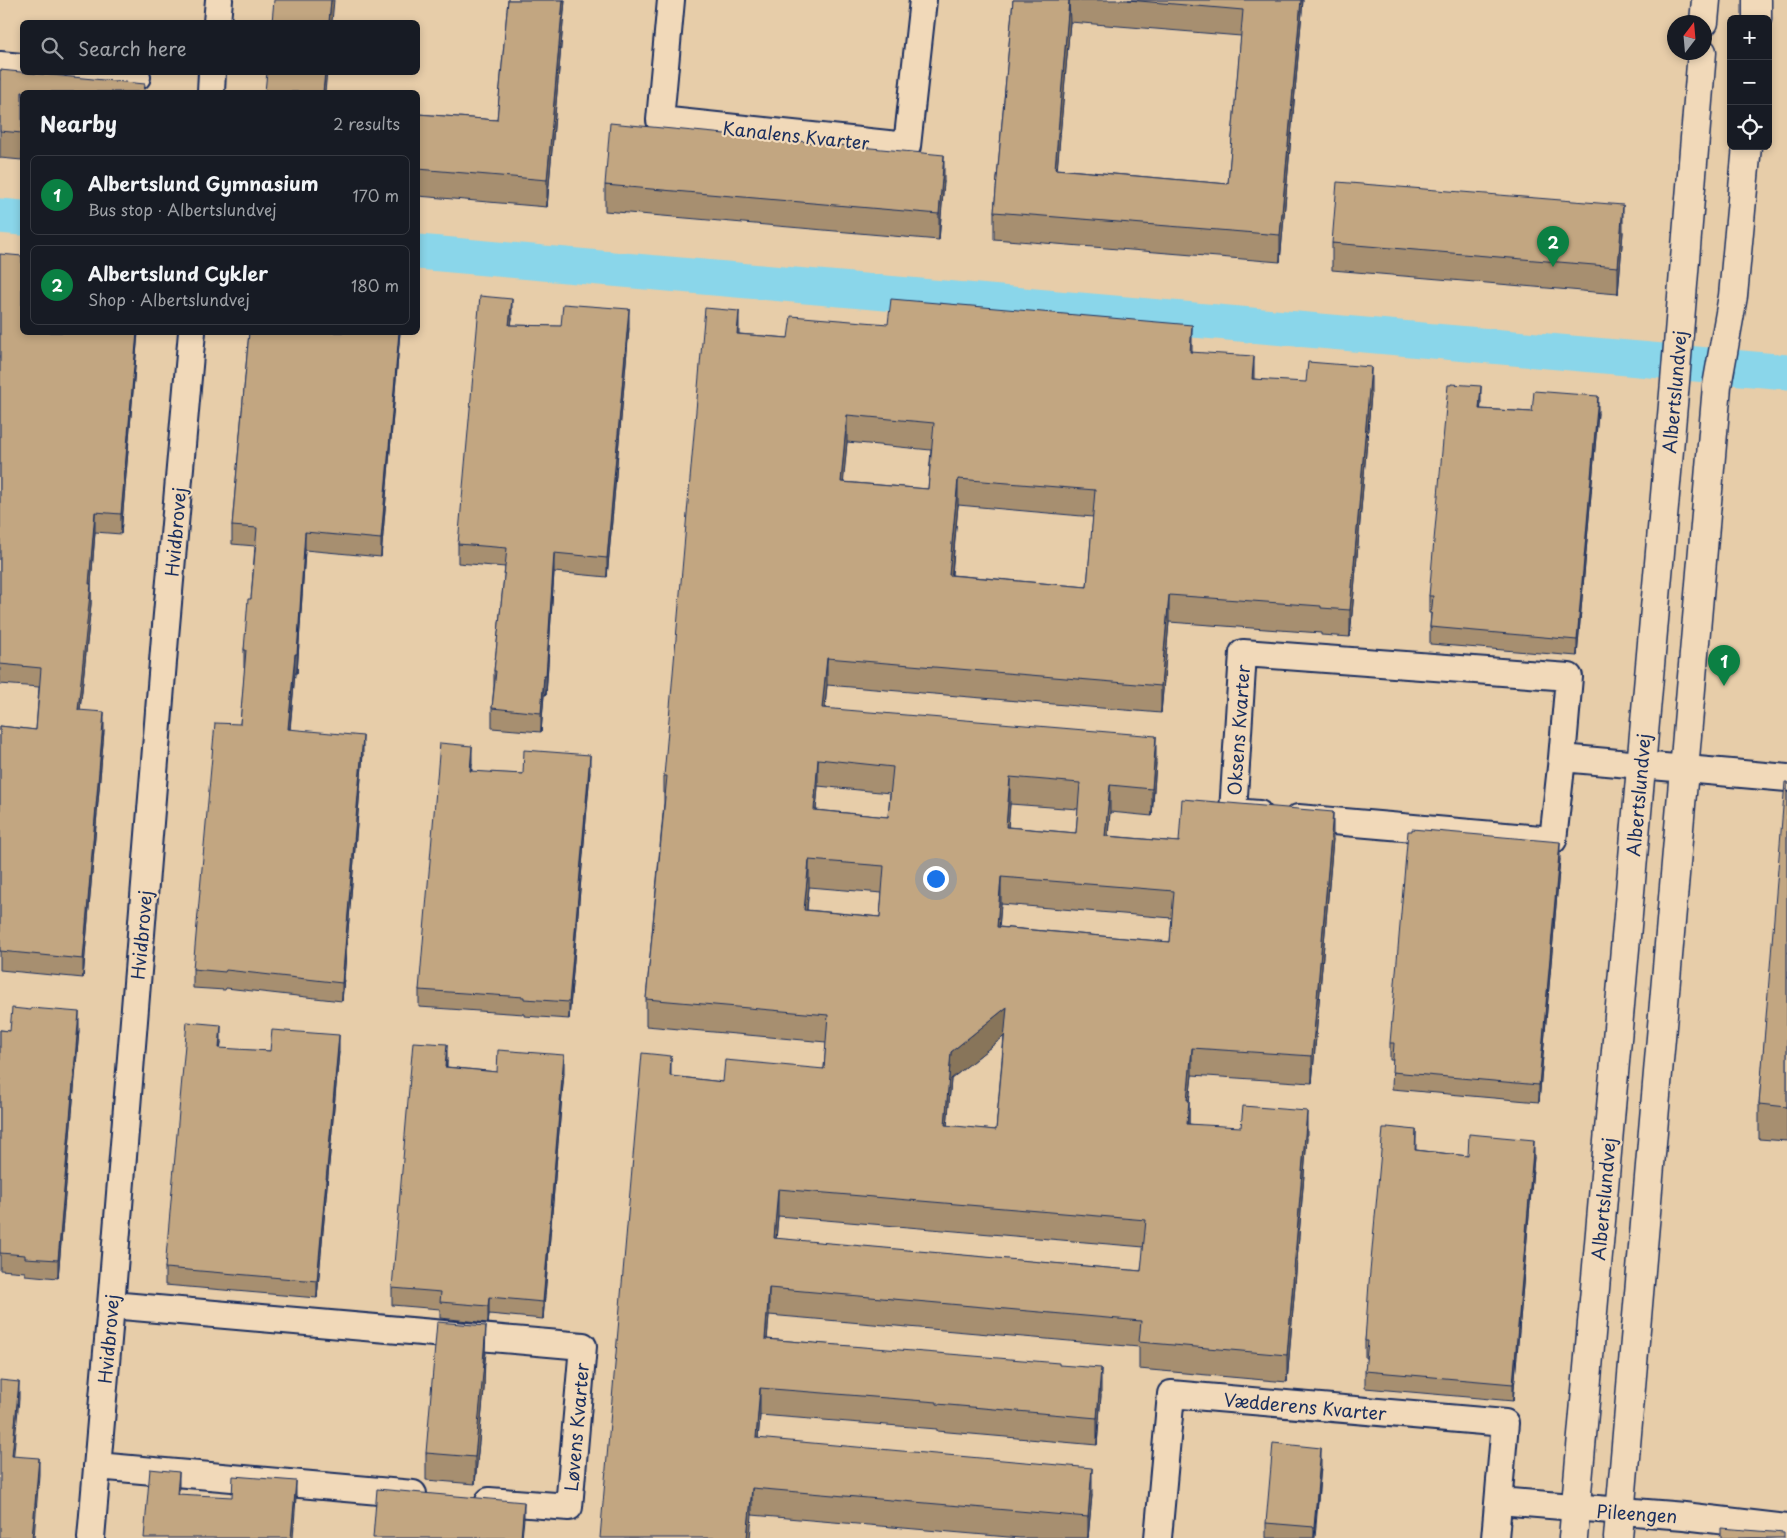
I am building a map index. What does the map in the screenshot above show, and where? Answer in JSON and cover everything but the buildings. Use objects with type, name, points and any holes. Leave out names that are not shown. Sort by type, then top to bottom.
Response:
[{"type":"street","points":[[217,20],[219,0]]},
{"type":"street","name":"Kanalens Kvarter","points":[[672,0],[660,120],[906,146],[923,0]]},
{"type":"street","points":[[1705,15],[1706,0]]},
{"type":"street","points":[[1757,0],[1757,15]]},
{"type":"street","name":"Albertslundvej","points":[[1573,1538],[1683,292],[1701,60]]},
{"type":"street","points":[[0,65],[20,67]]},
{"type":"street","points":[[114,75],[137,77]]},
{"type":"street","points":[[211,90],[212,75]]},
{"type":"street","points":[[1619,1525],[1718,386],[1733,296],[1747,150]]},
{"type":"street","name":"Hvidbrovej","points":[[91,1538],[192,335]]},
{"type":"street","name":"Oksens Kvarter","points":[[1243,653],[1569,677],[1562,758],[1553,840],[1233,812],[1243,653]]},
{"type":"street","points":[[1562,758],[1787,778]]},
{"type":"street","name":"Løvens Kvarter","points":[[112,1305],[583,1346],[569,1507],[468,1499]]},
{"type":"street","name":"Vædderens Kvarter","points":[[1158,1538],[1171,1394],[1505,1423],[1495,1538]]},
{"type":"street","points":[[97,1466],[432,1496]]},
{"type":"street","points":[[1498,1501],[1576,1508]]},
{"type":"street","name":"Pileengen","points":[[1576,1508],[1619,1525],[1684,1516],[1787,1528]]},
{"type":"waterway","points":[[0,216],[20,218]]},
{"type":"waterway","points":[[420,252],[1787,372]]},
{"type":"place","name":"Albertslund Cykler","points":[[1553,267]]},
{"type":"place","name":"Albertslund Gymnasium","points":[[1724,686]]}]
